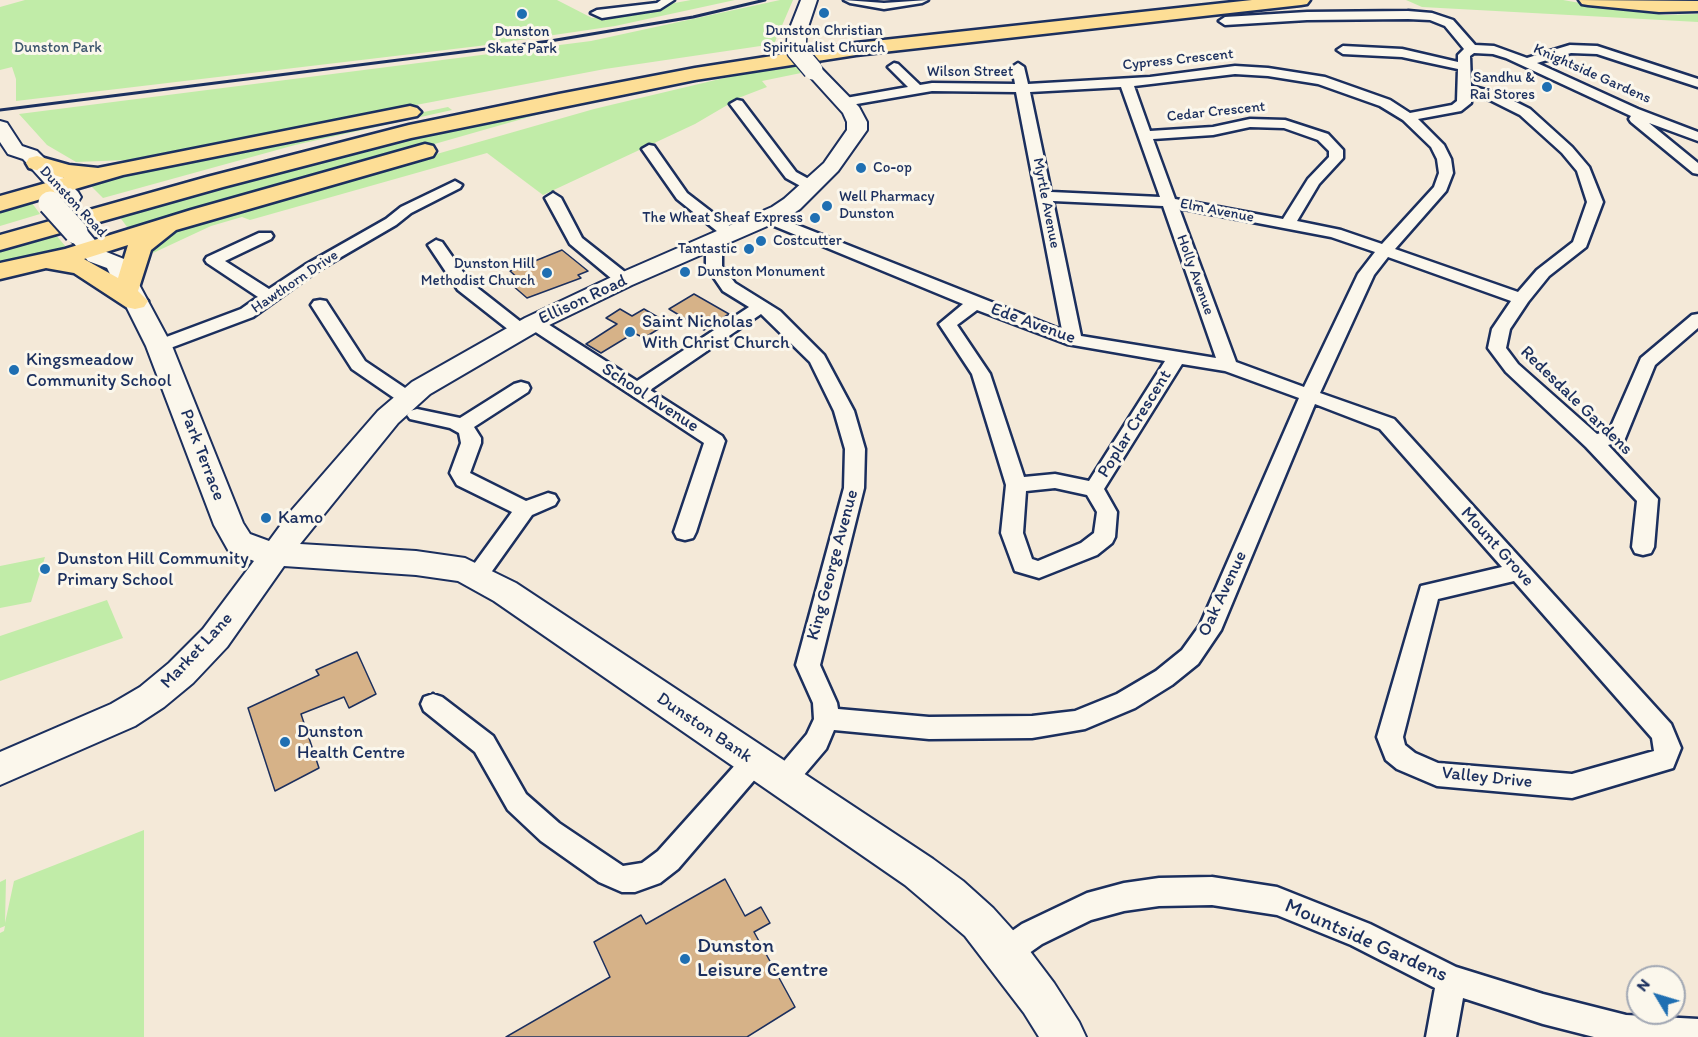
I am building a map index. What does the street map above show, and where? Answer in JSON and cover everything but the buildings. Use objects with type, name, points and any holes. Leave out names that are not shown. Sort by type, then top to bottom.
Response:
[{"type":"highway","points":[[48,186],[119,169],[357,121],[693,63],[852,40],[1168,0]]},
{"type":"highway","points":[[1069,14],[1213,0]]},
{"type":"highway","points":[[0,243],[215,182],[410,132],[559,100],[784,59],[1055,26],[1301,0]]},
{"type":"highway","points":[[1588,0],[1647,7],[1698,6]]},
{"type":"highway","points":[[0,271],[37,263],[136,254],[143,243],[165,229],[200,215],[635,92],[784,59]]},
{"type":"highway","points":[[0,231],[313,146],[543,93],[693,63]]},
{"type":"highway","points":[[0,203],[48,186],[76,173],[119,169]]},
{"type":"highway","points":[[37,263],[69,262],[81,266],[108,257],[200,215]]},
{"type":"street","name":"Ellison Road","points":[[274,554],[381,426],[412,407],[438,377],[527,326],[624,280],[767,218],[792,204],[831,168],[854,137],[858,122],[845,102],[796,50],[797,33],[809,0]]},
{"type":"street","points":[[850,0],[884,6],[922,0]]},
{"type":"street","points":[[597,13],[664,3]]},
{"type":"street","points":[[871,5],[882,20]]},
{"type":"street","points":[[1225,21],[1306,16],[1418,15],[1439,19],[1454,26],[1471,49],[1465,52],[1464,103],[1456,108],[1408,117]]},
{"type":"street","name":"Knightside Gardens","points":[[1471,49],[1502,52],[1633,112],[1693,135]]},
{"type":"street","points":[[1527,62],[1570,49],[1596,50],[1698,83]]},
{"type":"street","points":[[1343,50],[1402,53],[1464,67]]},
{"type":"street","points":[[894,67],[917,89]]},
{"type":"street","name":"Myrtle Avenue","points":[[1018,67],[1073,340]]},
{"type":"street","name":"Cypress Crescent","points":[[1024,88],[1126,83],[1235,70],[1320,80],[1385,103],[1408,117],[1437,145],[1444,159],[1446,173],[1441,188],[1384,250]]},
{"type":"street","name":"Holly Avenue","points":[[1126,83],[1228,366]]},
{"type":"street","name":"Wilson Street","points":[[845,102],[932,87],[1024,88]]},
{"type":"street","name":"Redesdale Gardens","points":[[1465,89],[1495,98],[1525,112],[1584,170],[1594,202],[1580,244],[1543,273],[1521,299],[1501,329],[1497,348],[1512,368],[1593,442],[1648,499],[1643,547]]},
{"type":"street","points":[[737,104],[791,175],[811,186]]},
{"type":"street","points":[[1633,112],[1633,115],[1698,170]]},
{"type":"street","name":"Cedar Crescent","points":[[1145,135],[1213,131],[1251,123],[1285,124],[1323,137],[1336,150],[1336,158],[1313,182],[1287,224]]},
{"type":"street","name":"Dunston Road","points":[[0,127],[14,161],[48,186],[108,257]]},
{"type":"street","points":[[1659,138],[1693,135]]},
{"type":"street","points":[[649,149],[682,196],[721,238]]},
{"type":"street","name":"Hawthorn Drive","points":[[159,346],[248,313],[311,268],[391,222],[406,210],[455,185]]},
{"type":"street","name":"Elm Avenue","points":[[1045,196],[1169,201],[1335,233],[1521,299]]},
{"type":"street","points":[[553,198],[576,241],[624,280]]},
{"type":"street","name":"Ede Avenue","points":[[767,218],[975,303],[1073,340],[1228,366],[1310,396]]},
{"type":"street","name":"King George Avenue","points":[[721,238],[714,266],[718,274],[729,287],[762,306],[818,359],[844,411],[855,449],[854,488],[808,665],[825,703],[826,719]]},
{"type":"street","points":[[270,241],[213,260],[271,298]]},
{"type":"street","name":"School Avenue","points":[[436,245],[465,286],[527,326],[637,390],[715,441],[685,532]]},
{"type":"street","name":"Oak Avenue","points":[[826,719],[929,728],[1032,727],[1076,721],[1126,701],[1164,678],[1190,657],[1209,630],[1310,396],[1366,274],[1384,250]]},
{"type":"street","name":"Park Terrace","points":[[108,257],[159,346],[229,525],[239,542],[254,550],[274,554]]},
{"type":"street","name":"Poplar Crescent","points":[[975,303],[948,324],[981,374],[1016,485],[1012,534],[1023,565],[1039,570],[1089,549],[1104,537],[1107,512],[1094,489],[1177,357]]},
{"type":"street","points":[[320,305],[358,365],[412,407],[461,426],[471,438],[470,448],[460,467],[464,480],[521,505],[524,510]]},
{"type":"street","points":[[637,390],[762,306]]},
{"type":"street","points":[[1593,442],[1617,436],[1647,362],[1698,319]]},
{"type":"street","points":[[461,426],[521,388]]},
{"type":"street","name":"Mount Grove","points":[[1310,396],[1387,424],[1662,732]]},
{"type":"street","points":[[1016,485],[1055,481],[1094,489]]},
{"type":"street","points":[[477,575],[524,510],[548,500]]},
{"type":"street","name":"Dunston Bank","points":[[274,554],[416,563],[465,570],[505,592],[919,872],[979,922],[1039,998],[1064,1037]]},
{"type":"street","name":"Market Lane","points":[[0,769],[123,715],[152,697],[215,638],[274,554]]},
{"type":"street","name":"Valley Drive","points":[[1519,572],[1429,592],[1390,737],[1395,752],[1406,761],[1437,774],[1572,786],[1664,760],[1668,748],[1662,732]]},
{"type":"street","points":[[433,704],[484,744],[517,802],[550,832],[609,873],[622,879],[635,879],[650,874],[668,860],[768,772],[817,741],[826,719]]},
{"type":"street","name":"Mountside Gardens","points":[[1005,953],[1032,934],[1088,908],[1124,897],[1212,891],[1277,901],[1360,934],[1451,980],[1543,1010],[1626,1030],[1698,1034]]},
{"type":"street","points":[[1441,1037],[1451,980]]},
{"type":"green space","name":"Dunston Park","points":[[25,0],[557,0],[592,18],[691,0],[735,0],[615,26],[479,46],[16,101],[16,79],[12,67],[0,70],[0,7]]},
{"type":"green space","points":[[780,0],[793,0],[774,44],[605,69],[127,160],[76,162],[47,145],[19,114],[591,41]]},
{"type":"green space","points":[[1406,0],[1563,0],[1665,15],[1698,14],[1698,22],[1422,7]]},
{"type":"green space","points":[[796,65],[801,73],[762,81],[767,87],[741,97],[695,124],[543,195],[487,153],[250,220],[242,217],[211,226],[153,253],[152,248],[171,230],[594,109],[724,78]]},
{"type":"green space","points":[[448,107],[452,110],[295,145],[103,198],[87,182]]},
{"type":"green space","points":[[545,107],[550,111],[130,231],[119,216],[356,153]]},
{"type":"green space","points":[[29,199],[40,214],[0,226],[0,208]]},
{"type":"green space","points":[[55,234],[67,248],[0,264],[0,250]]},
{"type":"green space","points":[[45,557],[31,602],[0,608],[0,566]]},
{"type":"green space","points":[[107,600],[123,638],[0,681],[0,636]]},
{"type":"green space","points":[[144,830],[144,1037],[0,1037],[0,933],[4,931],[5,926],[0,928],[0,882],[6,879],[5,923],[14,881]]},
{"type":"railway","points":[[0,110],[550,41],[693,17],[765,0]]},
{"type":"place","name":"Dunston Christian Spiritualist Church","points":[[824,13]]},
{"type":"place","name":"Dunston Skate Park","points":[[522,14]]},
{"type":"place","name":"Sandhu & Rai Stores","points":[[1547,87]]},
{"type":"place","name":"Co-op","points":[[861,168]]},
{"type":"place","name":"Well Pharmacy Dunston","points":[[827,206]]},
{"type":"place","name":"The Wheat Sheaf Express","points":[[815,218]]},
{"type":"place","name":"Costcutter","points":[[761,241]]},
{"type":"place","name":"Tantastic","points":[[749,249]]},
{"type":"place","name":"Dunston Monument","points":[[685,272]]},
{"type":"place","name":"Dunston Hill Methodist Church","points":[[547,273]]},
{"type":"place","name":"Saint Nicholas With Christ Church","points":[[630,332]]},
{"type":"place","name":"Kingsmeadow Community School","points":[[14,370]]},
{"type":"place","name":"Kamo","points":[[266,518]]},
{"type":"place","name":"Dunston Hill Community Primary School","points":[[45,569]]},
{"type":"place","name":"Dunston Health Centre","points":[[285,742]]},
{"type":"place","name":"Dunston Leisure Centre","points":[[685,959]]}]
